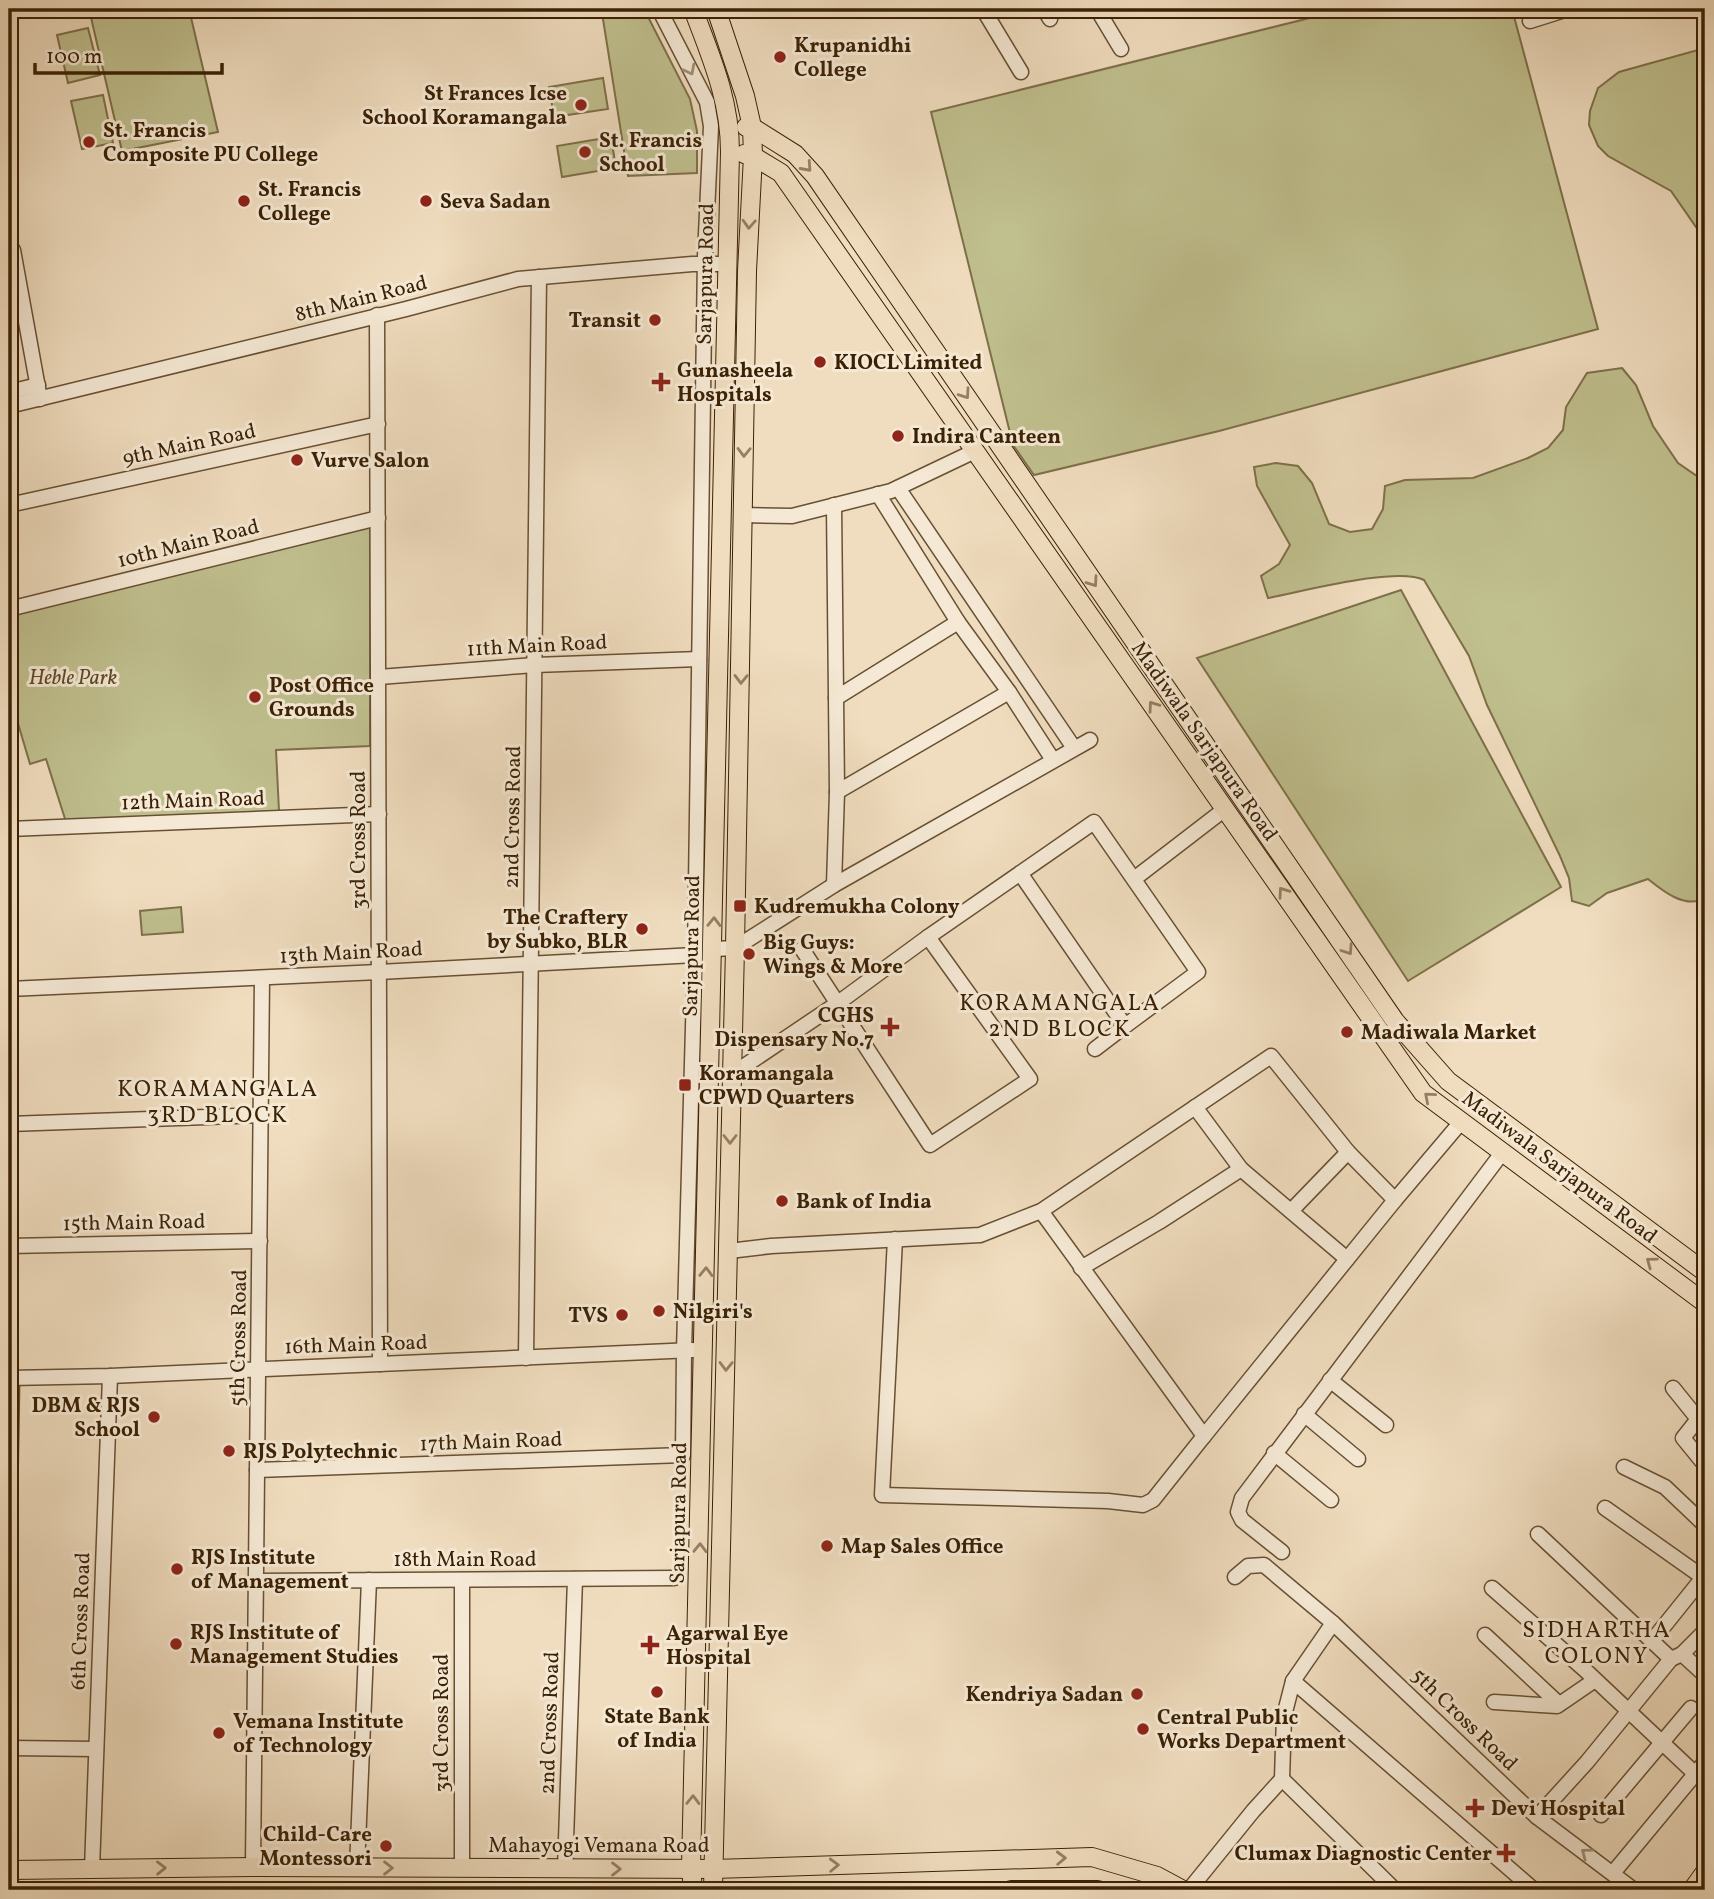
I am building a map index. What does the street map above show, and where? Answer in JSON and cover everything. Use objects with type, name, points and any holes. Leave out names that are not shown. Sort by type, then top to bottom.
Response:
[{"type":"main road","name":"Sarjapura Road","points":[[693,9],[725,94],[730,127],[714,948],[691,1868],[693,1890]]},
{"type":"main road","name":"Sarjapura Road","points":[[713,1890],[744,543],[747,271],[753,156],[752,127],[745,96],[716,9]]},
{"type":"main road","points":[[730,127],[752,127]]},
{"type":"main road","name":"Madiwala Sarjapura Road","points":[[752,127],[794,154],[815,176],[1395,1021],[1448,1081],[1705,1272]]},
{"type":"main road","name":"Madiwala Sarjapura Road","points":[[730,152],[753,156],[781,173],[1423,1093],[1705,1303]]},
{"type":"main road","points":[[722,543],[744,543]]},
{"type":"main road","points":[[1300,916],[1315,901]]},
{"type":"main road","name":"Mahayogi Vemana Road","points":[[9,1870],[253,1867],[713,1869],[1092,1857],[1148,1882],[1170,1882],[1183,1890]]},
{"type":"main road","points":[[1692,1890],[1705,1872]]},
{"type":"main road","points":[[1011,1890],[1098,1890]]},
{"type":"street","name":"Sarjapura Road","points":[[659,9],[706,102],[711,126],[705,264],[695,954],[683,1455]]},
{"type":"street","points":[[982,9],[1021,72]]},
{"type":"street","points":[[1097,9],[1121,48]]},
{"type":"street","points":[[1530,21],[1568,9]]},
{"type":"street","points":[[9,392],[39,392],[13,250]]},
{"type":"street","name":"8th Main Road","points":[[9,406],[39,392],[377,315],[518,279],[728,264]]},
{"type":"street","name":"2nd Cross Road","points":[[526,1358],[539,277]]},
{"type":"street","name":"3rd Cross Road","points":[[377,315],[380,1364]]},
{"type":"street","name":"9th Main Road","points":[[9,505],[378,424]]},
{"type":"street","points":[[743,515],[792,516],[878,494],[898,488],[975,451]]},
{"type":"street","points":[[898,488],[1074,748]]},
{"type":"street","points":[[878,494],[958,622],[1009,692],[1053,760]]},
{"type":"street","points":[[834,505],[837,792],[834,885]]},
{"type":"street","name":"10th Main Road","points":[[9,609],[378,518]]},
{"type":"street","points":[[836,698],[958,622]]},
{"type":"street","name":"11th Main Road","points":[[379,677],[535,665],[699,659]]},
{"type":"street","points":[[837,792],[1009,692]]},
{"type":"street","points":[[714,948],[735,948],[834,885],[1090,740]]},
{"type":"street","points":[[1134,879],[1225,809]]},
{"type":"street","name":"12th Main Road","points":[[9,829],[379,814]]},
{"type":"street","points":[[731,1075],[838,1003],[1094,822],[1198,972],[1095,1049]]},
{"type":"street","points":[[1020,873],[1125,1026]]},
{"type":"street","points":[[802,949],[930,1145],[1030,1079],[928,937]]},
{"type":"street","name":"13th Main Road","points":[[9,989],[695,954]]},
{"type":"street","name":"5th Cross Road","points":[[253,1867],[262,978]]},
{"type":"street","points":[[729,1251],[771,1245],[980,1235],[1041,1212],[1270,1056],[1348,1152],[1395,1200]]},
{"type":"street","points":[[1195,1107],[1241,1169],[1347,1259]]},
{"type":"street","points":[[9,1124],[261,1115]]},
{"type":"street","points":[[895,1239],[882,1495],[1108,1501],[1143,1505],[1153,1500],[1461,1122]]},
{"type":"street","points":[[1291,1211],[1348,1152]]},
{"type":"street","points":[[1282,1552],[1242,1520],[1238,1512],[1241,1498],[1502,1153]]},
{"type":"street","points":[[1081,1268],[1241,1169]]},
{"type":"street","points":[[1041,1212],[1204,1436]]},
{"type":"street","name":"15th Main Road","points":[[9,1246],[260,1241]]},
{"type":"street","name":"16th Main Road","points":[[10,1378],[110,1376],[705,1349]]},
{"type":"street","name":"6th Cross Road","points":[[92,1869],[110,1376]]},
{"type":"street","points":[[9,1556],[10,1378]]},
{"type":"street","points":[[1330,1380],[1386,1425]]},
{"type":"street","points":[[1673,1388],[1698,1419],[1683,1438],[1705,1465]]},
{"type":"street","points":[[1304,1414],[1357,1459]]},
{"type":"street","points":[[1274,1453],[1331,1500]]},
{"type":"street","name":"17th Main Road","points":[[257,1470],[683,1455]]},
{"type":"street","points":[[1624,1467],[1665,1487],[1705,1525]]},
{"type":"street","points":[[1605,1508],[1705,1576],[1652,1641]]},
{"type":"street","points":[[1538,1534],[1652,1641],[1705,1675]]},
{"type":"street","name":"5th Cross Road","points":[[1235,1577],[1248,1566],[1264,1565],[1334,1623],[1537,1816],[1633,1890]]},
{"type":"street","name":"18th Main Road","points":[[256,1581],[699,1578]]},
{"type":"street","name":"2nd Cross Road","points":[[565,1869],[575,1579]]},
{"type":"street","points":[[357,1868],[369,1580]]},
{"type":"street","name":"3rd Cross Road","points":[[462,1580],[462,1867]]},
{"type":"street","points":[[1492,1588],[1700,1779]]},
{"type":"street","points":[[1189,1890],[1282,1779],[1284,1716],[1293,1681],[1334,1623]]},
{"type":"street","points":[[1537,1816],[1587,1762],[1627,1711],[1677,1656],[1705,1631]]},
{"type":"street","points":[[1485,1635],[1559,1704]]},
{"type":"street","points":[[1494,1702],[1559,1704],[1595,1680]]},
{"type":"street","points":[[1293,1681],[1534,1890]]},
{"type":"street","points":[[1601,1815],[1691,1708]]},
{"type":"street","points":[[9,1748],[96,1749]]},
{"type":"street","points":[[1613,1873],[1700,1779],[1705,1762]]},
{"type":"street","points":[[1282,1779],[1395,1890]]},
{"type":"green space","points":[[89,9],[189,9],[218,132],[122,151]]},
{"type":"green space","points":[[612,9],[644,9],[690,99],[697,131],[697,173],[628,176],[602,13]]},
{"type":"green space","points":[[1346,9],[1512,9],[1598,329],[1219,431],[1034,475],[1013,445],[931,112]]},
{"type":"green space","points":[[88,28],[100,75],[68,83],[57,35]]},
{"type":"green space","points":[[1705,48],[1705,246],[1698,230],[1671,191],[1608,156],[1598,146],[1589,125],[1590,111],[1598,88],[1619,72]]},
{"type":"green space","points":[[603,78],[608,109],[554,117],[549,87]]},
{"type":"green space","points":[[103,95],[113,143],[82,149],[71,101]]},
{"type":"green space","points":[[611,137],[616,168],[562,177],[557,146]]},
{"type":"green space","points":[[1622,368],[1636,385],[1653,426],[1678,463],[1697,476],[1705,478],[1705,899],[1689,902],[1682,900],[1648,879],[1607,893],[1589,906],[1572,901],[1569,878],[1560,856],[1487,705],[1469,656],[1424,580],[1393,576],[1371,578],[1268,598],[1261,576],[1279,564],[1290,545],[1257,486],[1254,467],[1276,463],[1298,466],[1312,483],[1329,524],[1350,532],[1372,529],[1383,509],[1385,486],[1405,480],[1473,478],[1528,458],[1548,448],[1563,430],[1566,407],[1587,373]]},
{"type":"green space","name":"Heble Park","points":[[370,523],[370,746],[276,750],[279,811],[66,822],[46,759],[30,764],[9,693],[9,611]]},
{"type":"green space","points":[[1401,590],[1561,887],[1408,981],[1197,658]]},
{"type":"green space","points":[[181,907],[183,932],[142,935],[140,911]]},
{"type":"place","name":"Krupanidhi College","points":[[780,57]]},
{"type":"place","name":"St Frances Icse School Koramangala","points":[[581,105]]},
{"type":"place","name":"St. Francis Composite PU College","points":[[89,142]]},
{"type":"place","name":"St. Francis School","points":[[585,152]]},
{"type":"place","name":"St. Francis College","points":[[244,201]]},
{"type":"place","name":"Seva Sadan","points":[[426,201]]},
{"type":"place","name":"Transit","points":[[655,320]]},
{"type":"place","name":"KIOCL Limited","points":[[820,362]]},
{"type":"place","name":"Gunasheela Hospitals","points":[[661,382]]},
{"type":"place","name":"Indira Canteen","points":[[898,436]]},
{"type":"place","name":"Vurve Salon","points":[[297,460]]},
{"type":"place","name":"Post Office Grounds","points":[[255,697]]},
{"type":"place","name":"Kudremukha Colony","points":[[740,906]]},
{"type":"place","name":"The Craftery by Subko, BLR","points":[[642,929]]},
{"type":"place","name":"Big Guys: Wings & More","points":[[749,954]]},
{"type":"place","name":"CGHS Dispensary No.7","points":[[890,1027]]},
{"type":"place","name":"Madiwala Market","points":[[1347,1032]]},
{"type":"place","name":"Koramangala CPWD Quarters","points":[[685,1085]]},
{"type":"place","name":"Bank of India","points":[[782,1201]]},
{"type":"place","name":"Nilgiri's","points":[[659,1311]]},
{"type":"place","name":"TVS","points":[[622,1315]]},
{"type":"place","name":"DBM & RJS School","points":[[154,1417]]},
{"type":"place","name":"RJS Polytechnic","points":[[229,1451]]},
{"type":"place","name":"Map Sales Office","points":[[827,1546]]},
{"type":"place","name":"RJS Institute of Management","points":[[177,1569]]},
{"type":"place","name":"RJS Institute of Management Studies","points":[[176,1644]]},
{"type":"place","name":"Agarwal Eye Hospital","points":[[650,1645]]},
{"type":"place","name":"State Bank of India","points":[[657,1692]]},
{"type":"place","name":"Kendriya Sadan","points":[[1137,1694]]},
{"type":"place","name":"Central Public Works Department","points":[[1143,1729]]},
{"type":"place","name":"Vemana Institute of Technology","points":[[219,1733]]},
{"type":"place","name":"Devi Hospital","points":[[1475,1808]]},
{"type":"place","name":"Child-Care Montessori","points":[[386,1846]]},
{"type":"place","name":"Clumax Diagnostic Center","points":[[1506,1853]]},
{"type":"district","name":"KORAMANGALA 2ND BLOCK","points":[[1060,1015]]},
{"type":"district","name":"KORAMANGALA 3RD BLOCK","points":[[218,1101]]},
{"type":"district","name":"SIDHARTHA COLONY","points":[[1597,1642]]}]
